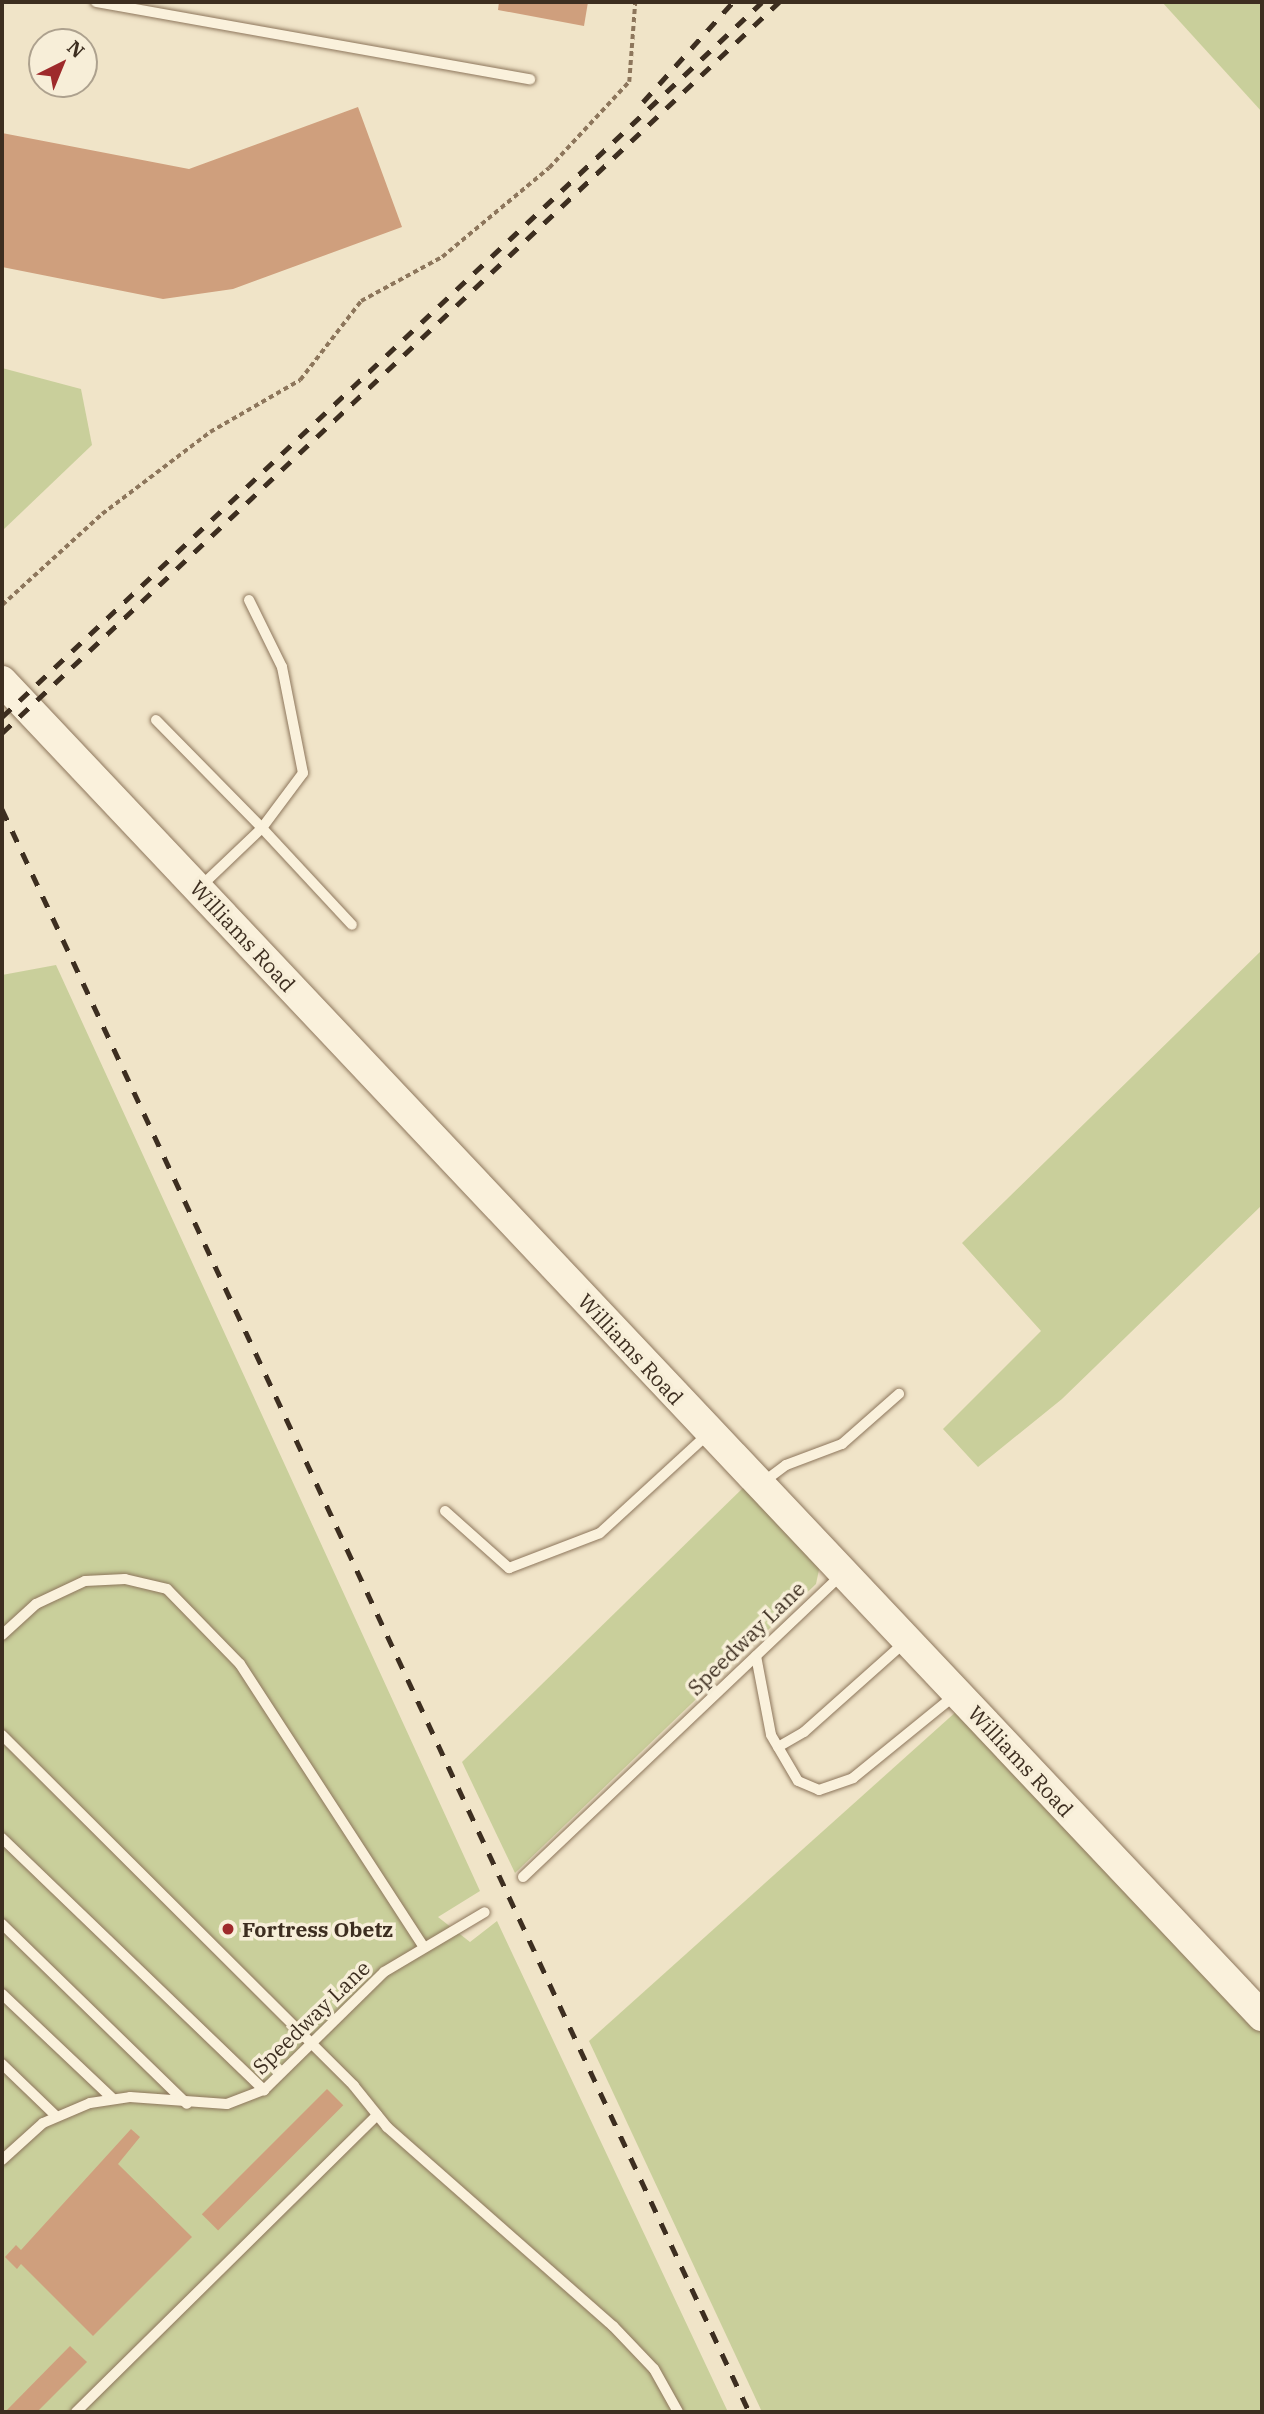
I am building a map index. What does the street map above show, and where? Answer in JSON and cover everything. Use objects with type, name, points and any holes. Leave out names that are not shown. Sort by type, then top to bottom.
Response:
[{"type":"main road","name":"Williams Road","points":[[2,681],[1262,2016]]},
{"type":"lane","points":[[96,2],[530,79]]},
{"type":"lane","points":[[198,888],[262,828],[303,773],[282,667],[249,600]]},
{"type":"lane","points":[[156,720],[352,925]]},
{"type":"lane","points":[[759,1484],[786,1465],[842,1444],[899,1395]]},
{"type":"lane","points":[[445,1511],[509,1568],[600,1533],[710,1433]]},
{"type":"lane","name":"Speedway Lane","points":[[523,1877],[844,1572]]},
{"type":"lane","points":[[2,1635],[36,1604],[85,1581],[125,1579],[167,1589],[240,1664],[424,1947]]},
{"type":"lane","points":[[778,1747],[831,1710],[907,1640]]},
{"type":"lane","points":[[756,1656],[778,1747],[799,1781],[820,1790],[853,1778],[957,1693]]},
{"type":"lane","points":[[2,1735],[312,2045],[377,2115],[613,2326],[654,2369],[678,2412]]},
{"type":"lane","points":[[2,1838],[264,2090]]},
{"type":"lane","name":"Speedway Lane","points":[[2,2160],[56,2116],[112,2098],[227,2104],[264,2090],[384,1972],[485,1912]]},
{"type":"lane","points":[[2,1924],[187,2104]]},
{"type":"lane","points":[[2,1994],[112,2098]]},
{"type":"lane","points":[[2,2064],[56,2116]]},
{"type":"lane","points":[[76,2412],[377,2115]]},
{"type":"lane","points":[[2,2142],[11,2151]]},
{"type":"path","points":[[2,606],[102,514],[210,432],[300,380],[361,301],[442,257],[549,168],[629,82],[635,2]]},
{"type":"green space","points":[[1162,2],[1262,2],[1262,112]]},
{"type":"green space","points":[[2,368],[81,389],[92,445],[2,531]]},
{"type":"green space","points":[[1262,950],[1262,1205],[1062,1399],[978,1467],[943,1429],[1041,1331],[962,1243]]},
{"type":"green space","name":"Fortress Obetz","points":[[56,965],[480,1891],[438,1917],[470,1942],[497,1921],[728,2412],[2,2412],[2,975]]},
{"type":"green space","points":[[746,1485],[820,1565],[816,1584],[515,1873],[462,1762]]},
{"type":"green space","points":[[958,1710],[1262,2030],[1262,2412],[762,2412],[589,2041]]},
{"type":"building","points":[[499,2],[588,2],[584,26],[498,10]]},
{"type":"building","points":[[358,107],[402,227],[233,289],[163,299],[2,267],[2,133],[189,169]]},
{"type":"building","points":[[327,2089],[343,2105],[218,2230],[202,2214]]},
{"type":"building","points":[[131,2129],[140,2137],[118,2164],[192,2237],[93,2336],[21,2264],[17,2269],[5,2257],[16,2245],[21,2250]]},
{"type":"building","points":[[70,2346],[87,2362],[37,2412],[5,2412]]},
{"type":"railway","points":[[643,102],[733,2]]},
{"type":"railway","points":[[2,717],[762,2]]},
{"type":"railway","points":[[2,733],[779,2]]},
{"type":"railway","points":[[2,809],[749,2412]]},
{"type":"place","name":"Fortress Obetz","points":[[228,1929]]}]
